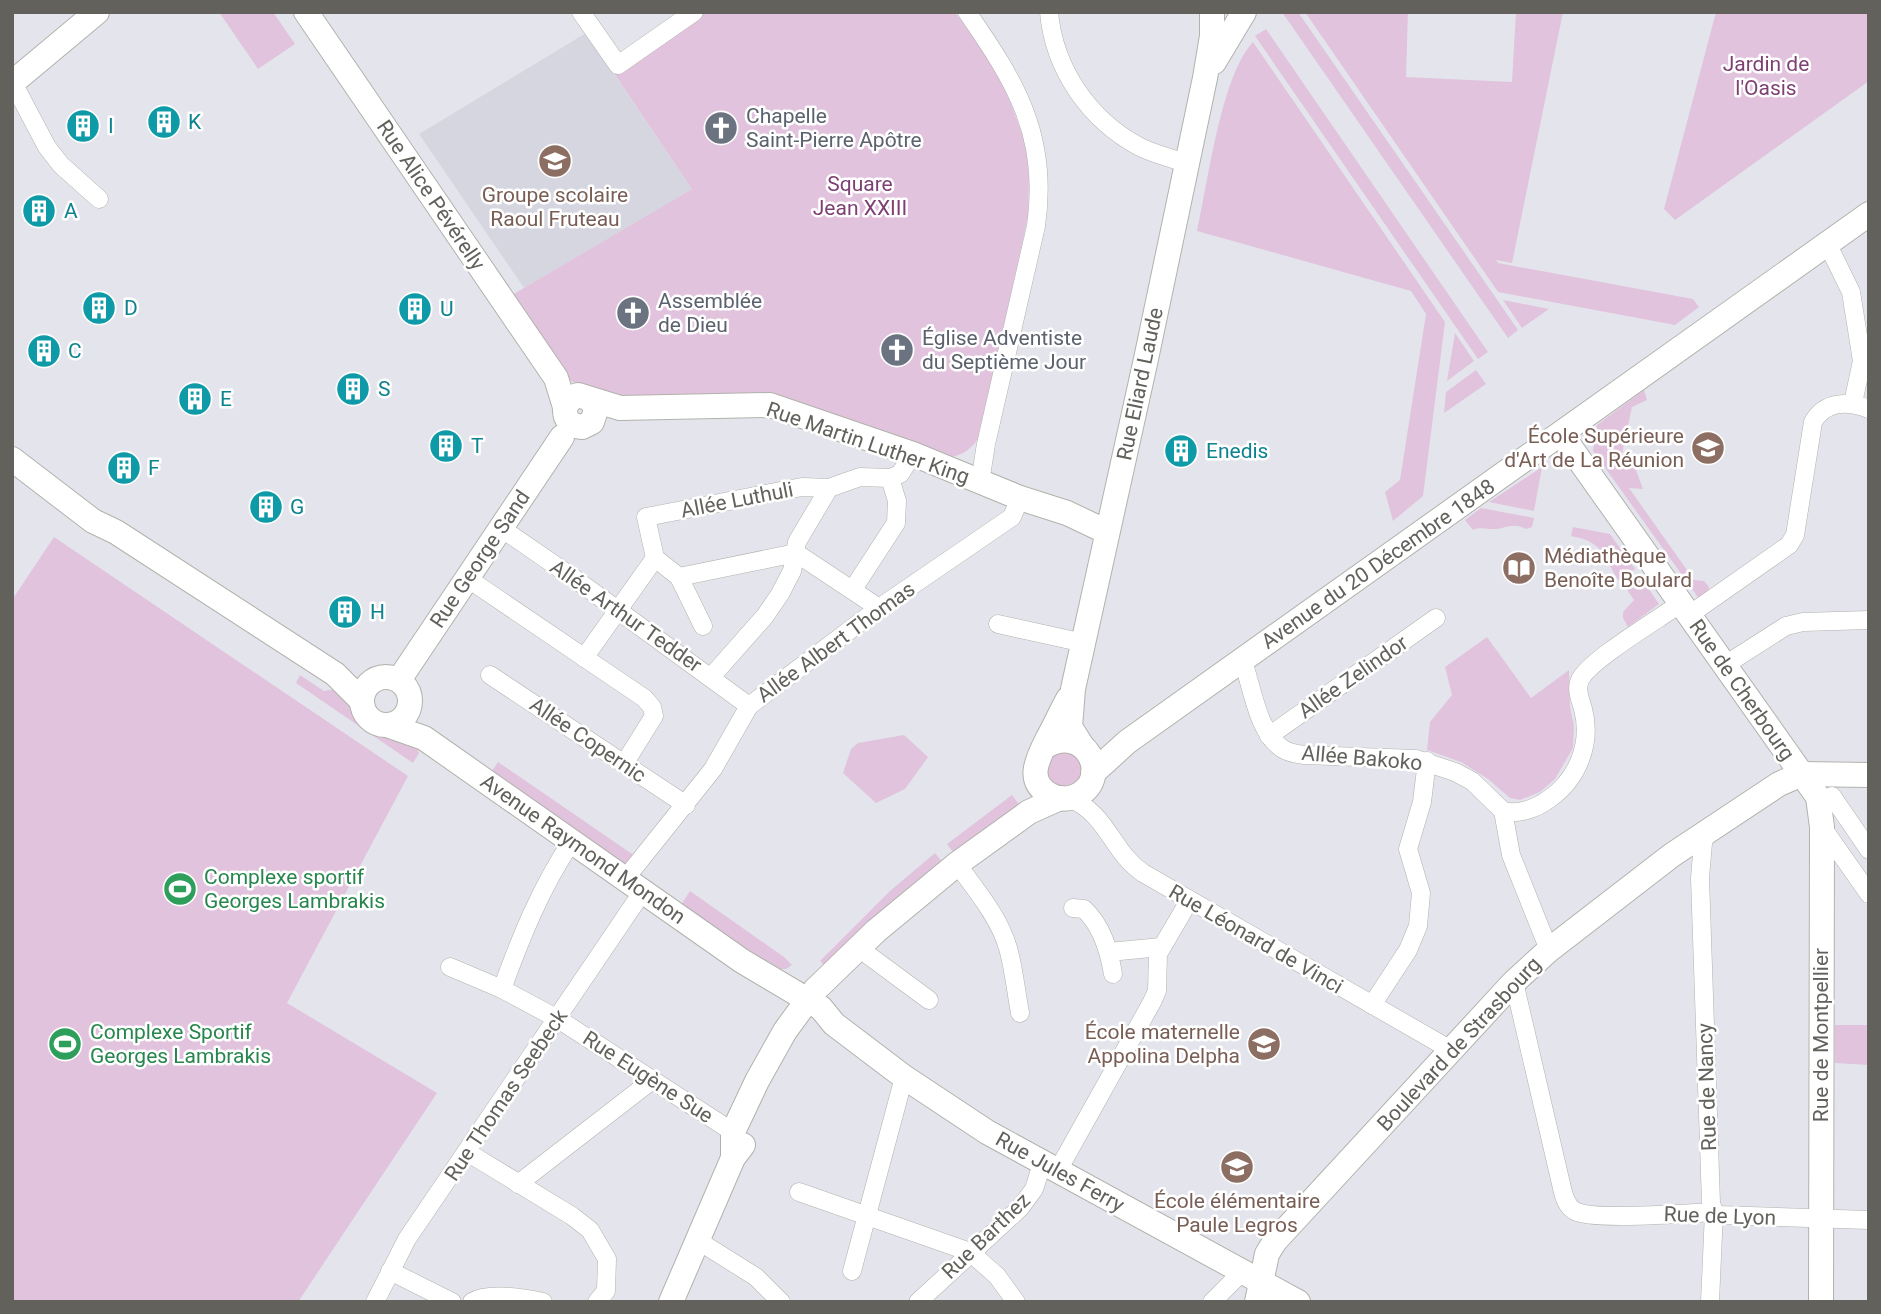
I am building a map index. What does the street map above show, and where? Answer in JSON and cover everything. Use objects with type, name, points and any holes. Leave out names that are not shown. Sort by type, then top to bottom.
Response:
[{"type":"street","points":[[97,12],[13,82],[47,147],[61,165],[100,199]]},
{"type":"street","name":"Rue Alice Pévérelly","points":[[306,12],[556,378],[576,414]]},
{"type":"street","points":[[581,12],[618,65],[694,12]]},
{"type":"street","points":[[967,12],[1007,72],[1023,103],[1034,143],[1040,199],[980,482]]},
{"type":"street","points":[[1049,12],[1055,49],[1063,69],[1089,106],[1105,122],[1141,147],[1186,163]]},
{"type":"street","name":"Rue Eliard Laude","points":[[1088,757],[1070,727],[1073,689],[1205,78],[1212,36],[1212,12]]},
{"type":"street","name":"Rue Eliard Laude","points":[[1205,78],[1244,12]]},
{"type":"street","name":"Avenue du 20 Décembre 1848","points":[[1088,757],[1127,742],[1869,214]]},
{"type":"street","points":[[1549,950],[1511,855],[1503,811],[1520,811],[1544,803],[1560,790],[1575,772],[1583,755],[1586,739],[1579,683],[1595,663],[1789,545],[1795,536],[1813,422],[1826,407],[1861,406],[1862,360],[1851,292],[1827,243]]},
{"type":"street","name":"Rue Martin Luther King","points":[[576,414],[620,408],[770,405],[913,454],[1107,533]]},
{"type":"street","name":"Rue George Sand","points":[[399,681],[576,414]]},
{"type":"street","name":"Rue de Cherbourg","points":[[1561,434],[1802,774]]},
{"type":"street","points":[[853,589],[896,523],[897,501],[890,478],[901,472],[913,454]]},
{"type":"street","points":[[12,459],[93,521],[116,532],[335,674],[352,679],[366,690]]},
{"type":"street","name":"Allée Luthuli","points":[[655,558],[646,517],[802,487],[829,488],[860,477],[890,478]]},
{"type":"street","points":[[1100,565],[1095,548],[1074,520],[1117,486]]},
{"type":"street","points":[[711,677],[773,605],[792,571],[797,542],[829,488]]},
{"type":"street","name":"Allée Albert Thomas","points":[[634,885],[713,769],[750,706],[879,608],[1012,517],[1020,498]]},
{"type":"street","name":"Allée Arthur Tedder","points":[[501,528],[750,706]]},
{"type":"street","points":[[679,577],[796,553],[879,608]]},
{"type":"street","points":[[584,658],[655,558],[679,577],[703,626]]},
{"type":"street","points":[[467,578],[644,698],[652,707],[654,716],[624,764]]},
{"type":"street","name":"Allée Zelindor","points":[[1269,736],[1436,618]]},
{"type":"street","points":[[1725,665],[1786,626],[1803,622],[1869,620]]},
{"type":"street","points":[[998,624],[1084,643]]},
{"type":"street","points":[[1243,661],[1269,736]]},
{"type":"street","name":"Allée Copernic","points":[[490,675],[686,806]]},
{"type":"street","points":[[385,676],[399,681],[408,692],[409,707],[401,719],[387,725],[379,724],[366,715],[366,690],[385,676]]},
{"type":"street","name":"Rue Eliard Laude","points":[[1043,748],[1073,689]]},
{"type":"street","name":"Avenue Raymond Mondon","points":[[409,707],[411,718],[424,738]]},
{"type":"street","name":"Avenue Raymond Mondon","points":[[387,725],[424,738],[815,1013]]},
{"type":"street","name":"Allée Bakoko","points":[[1269,736],[1286,751],[1304,755],[1427,761],[1472,781],[1503,811]]},
{"type":"street","points":[[671,1302],[733,1158],[746,1141],[796,1040],[876,931],[957,864],[1029,812],[1071,800],[1087,788],[1088,757],[1074,742],[1057,740],[1043,748],[1035,767],[1038,782],[1044,790],[1071,800]]},
{"type":"street","points":[[1372,1005],[1408,950],[1418,926],[1421,893],[1408,849],[1422,802],[1427,761]]},
{"type":"street","points":[[1802,774],[1869,775]]},
{"type":"street","name":"Rue de Montpellier","points":[[1802,774],[1818,797],[1822,827],[1821,1302]]},
{"type":"street","name":"Boulevard de Strasbourg","points":[[1253,1285],[1275,1241],[1514,982],[1549,950],[1672,855],[1779,784],[1802,774]]},
{"type":"street","points":[[1029,812],[1038,782]]},
{"type":"street","points":[[1832,796],[1868,847],[1846,860]]},
{"type":"street","name":"Rue Léonard de Vinci","points":[[1071,800],[1104,823],[1132,865],[1189,901],[1451,1050]]},
{"type":"street","points":[[1822,827],[1869,894]]},
{"type":"street","name":"Rue de Nancy","points":[[1707,831],[1700,872],[1710,1203],[1714,1212],[1710,1302]]},
{"type":"street","points":[[502,989],[524,930],[555,866],[572,841]]},
{"type":"street","points":[[1672,855],[1683,855],[1700,872]]},
{"type":"street","points":[[957,864],[1001,930],[1008,948],[1020,1013]]},
{"type":"street","name":"Rue Thomas Seebeck","points":[[376,1302],[407,1239],[558,1018],[634,885]]},
{"type":"street","points":[[1109,951],[1161,947],[1189,901]]},
{"type":"street","points":[[1073,908],[1087,912],[1096,924],[1109,951],[1113,974]]},
{"type":"street","points":[[733,1158],[733,1132],[757,1081],[868,955],[897,916]]},
{"type":"street","name":"Rue Barthez","points":[[918,1302],[1020,1208],[1050,1168],[1152,1002],[1157,991],[1157,960],[1161,947]]},
{"type":"street","points":[[868,955],[929,1000]]},
{"type":"street","name":"Rue Eugène Sue","points":[[450,967],[502,989],[558,1018],[733,1132]]},
{"type":"street","name":"Rue de Lyon","points":[[1514,982],[1565,1200],[1573,1210],[1594,1216],[1714,1212],[1719,1215],[1869,1220]]},
{"type":"street","name":"Rue Jules Ferry","points":[[815,1013],[987,1132],[1253,1285],[1298,1302]]},
{"type":"street","points":[[852,1271],[904,1077]]},
{"type":"street","points":[[518,1184],[651,1081]]},
{"type":"street","points":[[467,1152],[572,1216],[590,1230],[607,1259],[606,1291],[597,1302]]},
{"type":"street","points":[[799,1192],[970,1252],[997,1276],[1016,1302]]},
{"type":"street","points":[[697,1240],[755,1276],[781,1302]]},
{"type":"street","points":[[390,1271],[452,1302]]},
{"type":"street","points":[[1212,1302],[1253,1285]]},
{"type":"street","points":[[472,1302],[477,1298],[508,1297],[542,1302]]},
{"type":"shaded area","name":"Groupe scolaire Raoul Fruteau","points":[[586,33],[692,189],[524,288],[419,134]]},
{"type":"green space","points":[[219,12],[273,12],[295,44],[258,69]]},
{"type":"green space","name":"Square Jean XXIII","points":[[703,12],[955,12],[1002,79],[1026,145],[1028,216],[980,436],[966,451],[947,458],[781,400],[602,399],[566,378],[512,295],[692,189],[613,72]]},
{"type":"green space","points":[[1282,12],[1298,12],[1518,330],[1508,338]]},
{"type":"green space","points":[[1305,12],[1408,12],[1406,77],[1512,82],[1516,12],[1563,12],[1512,263],[1496,260],[1498,263],[1693,299],[1699,307],[1675,325],[1498,292]]},
{"type":"green space","name":"Jardin de l'Oasis","points":[[1716,12],[1869,12],[1869,81],[1675,220],[1664,209]]},
{"type":"green space","points":[[1266,29],[1488,352],[1478,359],[1255,36]]},
{"type":"green space","points":[[1253,42],[1445,322],[1423,496],[1393,521],[1385,492],[1400,480],[1426,314],[1411,291],[1197,231],[1224,104],[1232,79]]},
{"type":"green space","points":[[1503,300],[1549,309],[1522,328]]},
{"type":"green space","points":[[1455,333],[1474,361],[1447,381]]},
{"type":"green space","points":[[1476,370],[1486,384],[1444,413],[1446,392]]},
{"type":"green space","points":[[1644,390],[1647,400],[1632,407],[1622,454],[1631,457],[1643,489],[1629,488],[1694,580],[1704,581],[1709,587],[1708,593],[1700,600],[1593,451],[1597,425]]},
{"type":"green space","points":[[1542,467],[1534,511],[1489,502]]},
{"type":"green space","points":[[1481,508],[1534,518],[1532,527],[1473,530],[1465,520]]},
{"type":"green space","points":[[1573,527],[1610,534],[1635,569],[1618,580],[1601,550],[1590,542],[1571,536]]},
{"type":"green space","name":"Complexe sportif Georges Lambrakis","points":[[54,537],[408,776],[287,1003],[437,1093],[298,1302],[12,1302],[12,600]]},
{"type":"green space","points":[[1638,573],[1659,604],[1628,627],[1623,612],[1634,600],[1624,585]]},
{"type":"green space","points":[[1487,637],[1531,698],[1569,670],[1570,707],[1574,726],[1573,748],[1555,779],[1540,792],[1520,800],[1510,798],[1488,779],[1461,762],[1427,750],[1430,722],[1452,695],[1445,667]]},
{"type":"green space","points":[[300,675],[324,691],[340,688],[372,727],[414,742],[419,753],[413,763],[296,683]]},
{"type":"green space","points":[[904,735],[928,757],[905,789],[876,803],[843,773],[851,749],[858,743]]},
{"type":"green space","points":[[1050,744],[1092,759],[1069,798],[1035,773]]},
{"type":"green space","points":[[498,762],[635,856],[626,870],[620,861],[499,775],[489,775]]},
{"type":"green space","points":[[1012,795],[1021,807],[956,856],[947,844]]},
{"type":"green space","points":[[935,853],[944,864],[829,970],[820,961],[890,891]]},
{"type":"green space","points":[[690,891],[792,965],[786,969],[775,969],[681,905]]},
{"type":"green space","points":[[1835,1025],[1869,1025],[1869,1065],[1835,1063]]},
{"type":"place","name":"K","points":[[164,122]]},
{"type":"place","name":"I","points":[[83,126]]},
{"type":"place","name":"Chapelle Saint-Pierre Apôtre","points":[[721,128]]},
{"type":"place","name":"Groupe scolaire Raoul Fruteau","points":[[555,161]]},
{"type":"place","name":"A","points":[[39,211]]},
{"type":"place","name":"D","points":[[99,308]]},
{"type":"place","name":"U","points":[[415,309]]},
{"type":"place","name":"Assemblée de Dieu","points":[[633,313]]},
{"type":"place","name":"Église Adventiste du Septième Jour","points":[[897,350]]},
{"type":"place","name":"C","points":[[44,351]]},
{"type":"place","name":"S","points":[[353,389]]},
{"type":"place","name":"E","points":[[195,399]]},
{"type":"place","name":"T","points":[[446,446]]},
{"type":"place","name":"École Supérieure d'Art de La Réunion","points":[[1708,448]]},
{"type":"place","name":"Enedis","points":[[1181,451]]},
{"type":"place","name":"F","points":[[124,468]]},
{"type":"place","name":"G","points":[[266,507]]},
{"type":"place","name":"Médiathèque Benoîte Boulard","points":[[1519,568]]},
{"type":"place","name":"H","points":[[345,612]]},
{"type":"place","name":"Complexe sportif Georges Lambrakis","points":[[180,889]]},
{"type":"place","name":"Complexe Sportif Georges Lambrakis","points":[[65,1044]]},
{"type":"place","name":"École maternelle Appolina Delpha","points":[[1264,1044]]},
{"type":"place","name":"École élémentaire Paule Legros","points":[[1237,1167]]}]
